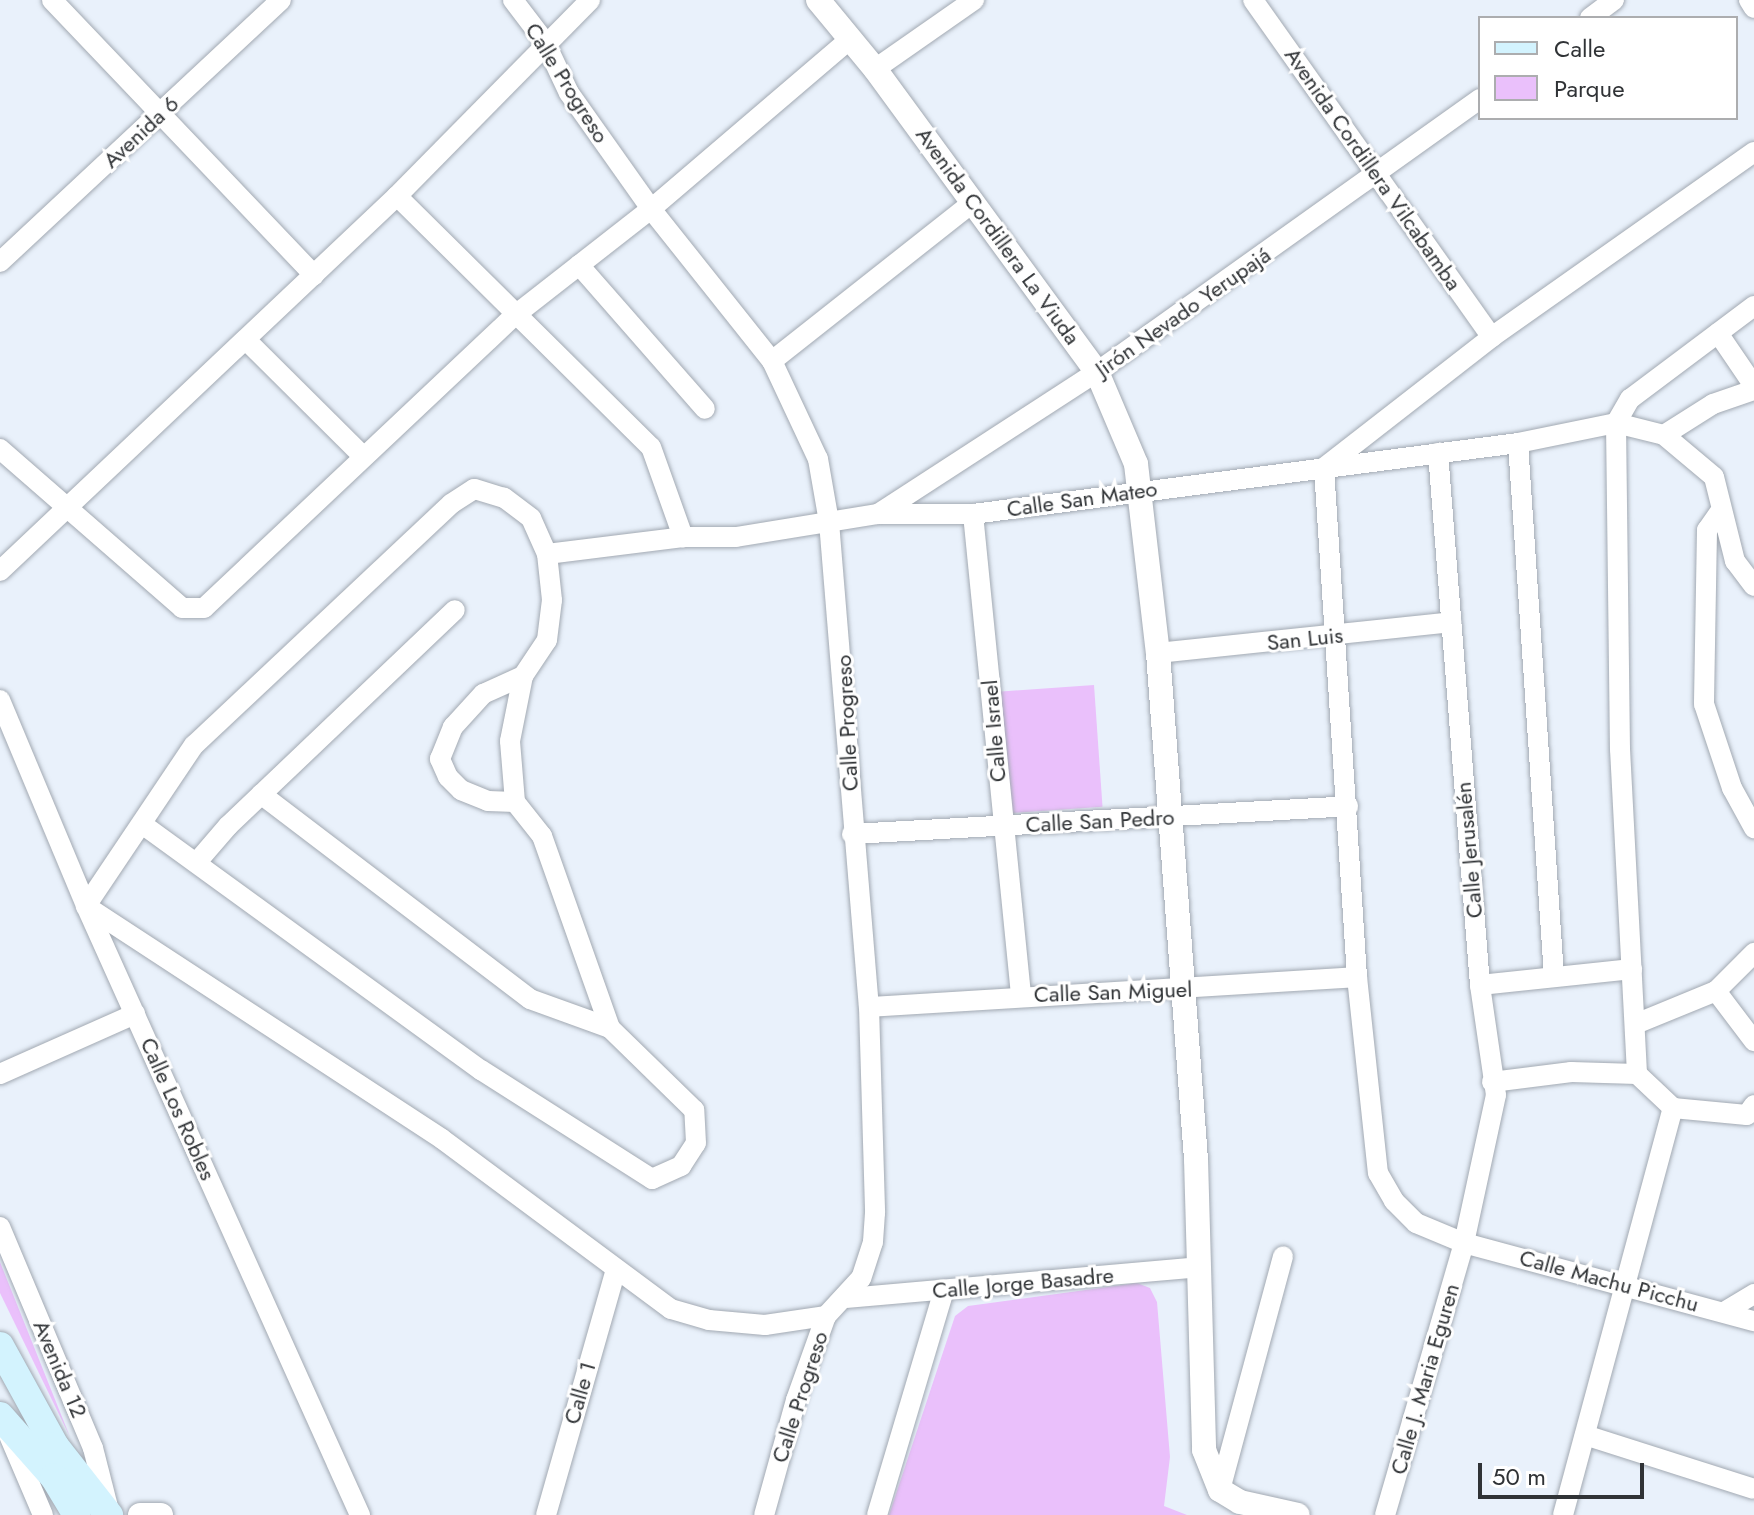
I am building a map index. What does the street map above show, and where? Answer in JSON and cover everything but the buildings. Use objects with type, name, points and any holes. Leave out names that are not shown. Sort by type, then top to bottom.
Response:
[{"type":"main road","points":[[0,1346],[55,1446],[109,1515]]},
{"type":"main road","points":[[1,1417],[54,1477],[77,1515]]},
{"type":"street","points":[[52,0],[314,275]]},
{"type":"street","name":"Avenida 6","points":[[0,262],[281,0]]},
{"type":"street","name":"Calle Progreso","points":[[513,0],[545,42],[569,93],[651,209],[772,361],[818,459],[829,522],[845,670],[852,834],[869,1007],[873,1242],[861,1278],[847,1298],[826,1316],[796,1400],[764,1515]]},
{"type":"street","points":[[0,571],[397,196],[545,42],[590,0]]},
{"type":"street","name":"Avenida Cordillera La Viuda","points":[[818,0],[875,69],[1097,372],[1142,490],[1158,653],[1200,1267],[1204,1450],[1220,1490]]},
{"type":"street","points":[[875,69],[974,0]]},
{"type":"street","name":"Avenida Cordillera Vilcabamba","points":[[1253,0],[1492,337]]},
{"type":"street","points":[[1593,16],[1614,0]]},
{"type":"street","points":[[1749,0],[1754,8]]},
{"type":"street","points":[[0,449],[66,510],[182,608],[194,612],[514,316],[651,209],[850,39]]},
{"type":"street","name":"Jirón Nevado Yerupajá","points":[[878,514],[1097,372],[1478,100]]},
{"type":"street","points":[[1324,468],[1492,337],[1754,152]]},
{"type":"street","points":[[397,196],[514,316],[651,447],[683,537]]},
{"type":"street","points":[[772,361],[973,202]]},
{"type":"street","points":[[579,265],[705,409]]},
{"type":"street","points":[[1637,1074],[1638,1023],[1632,969],[1620,749],[1616,423],[1630,399],[1754,306]]},
{"type":"street","points":[[1664,435],[1713,404],[1754,388],[1718,333]]},
{"type":"street","points":[[246,340],[363,456]]},
{"type":"street","points":[[1616,423],[1664,435],[1714,477],[1719,513],[1735,561],[1754,586]]},
{"type":"street","name":"Calle San Mateo","points":[[547,554],[683,537],[736,537],[878,514],[973,514],[1518,443],[1616,423]]},
{"type":"street","points":[[1518,443],[1554,976]]},
{"type":"street","name":"Calle Jerusalén","points":[[1438,453],[1480,985],[1496,1095],[1464,1243]]},
{"type":"street","name":"Calle Machu Picchu","points":[[1324,468],[1332,637],[1348,806],[1357,977],[1378,1173],[1394,1201],[1416,1223],[1464,1243],[1626,1284],[1754,1321]]},
{"type":"street","points":[[610,1028],[542,836],[515,802],[510,741],[523,676],[547,640],[552,600],[547,554],[531,518],[504,498],[474,489],[451,504],[194,745],[86,906],[442,1139],[615,1272],[671,1309],[709,1320],[765,1325],[826,1316]]},
{"type":"street","points":[[1719,513],[1707,530],[1704,704],[1732,788],[1754,828]]},
{"type":"street","name":"Calle Israel","points":[[973,514],[1021,995]]},
{"type":"street","points":[[197,862],[261,794],[455,610]]},
{"type":"street","name":"San Luis","points":[[1158,653],[1451,622]]},
{"type":"street","points":[[515,802],[488,801],[461,790],[440,759],[453,727],[483,694],[523,676]]},
{"type":"street","name":"Calle Los Robles","points":[[0,700],[86,906],[360,1515]]},
{"type":"street","points":[[142,824],[481,1070],[652,1179],[681,1166],[696,1143],[694,1110],[610,1028],[530,999],[261,794]]},
{"type":"street","name":"Calle San Pedro","points":[[852,834],[1168,819],[1348,806]]},
{"type":"street","points":[[1638,1023],[1716,991],[1754,953]]},
{"type":"street","points":[[1480,985],[1632,969]]},
{"type":"street","name":"Calle San Miguel","points":[[869,1007],[1021,995],[1180,990],[1357,977]]},
{"type":"street","points":[[1716,991],[1754,1041]]},
{"type":"street","points":[[0,1074],[135,1014]]},
{"type":"street","points":[[1492,1082],[1571,1072],[1637,1074],[1673,1108],[1747,1115],[1754,1105]]},
{"type":"street","points":[[1563,1515],[1673,1108]]},
{"type":"street","name":"Avenida 12","points":[[0,1227],[93,1448],[109,1515]]},
{"type":"street","name":"Calle J. Maria Eguren","points":[[1385,1515],[1464,1243]]},
{"type":"street","points":[[1283,1256],[1220,1490],[1240,1502],[1298,1515]]},
{"type":"street","name":"Calle Jorge Basadre","points":[[847,1298],[1200,1267]]},
{"type":"street","name":"Calle 1","points":[[546,1515],[615,1272]]},
{"type":"street","points":[[877,1515],[944,1290]]},
{"type":"street","points":[[1724,1312],[1754,1294]]},
{"type":"street","points":[[1,1417],[43,1515]]},
{"type":"street","points":[[1585,1435],[1754,1489]]},
{"type":"street","points":[[140,1515],[161,1515]]},
{"type":"green space","points":[[1094,685],[1103,807],[1007,813],[998,692]]},
{"type":"green space","points":[[0,1262],[70,1437],[0,1293]]},
{"type":"green space","points":[[1137,1283],[1150,1288],[1157,1302],[1170,1457],[1164,1506],[1187,1515],[889,1515],[955,1316],[968,1306]]}]
